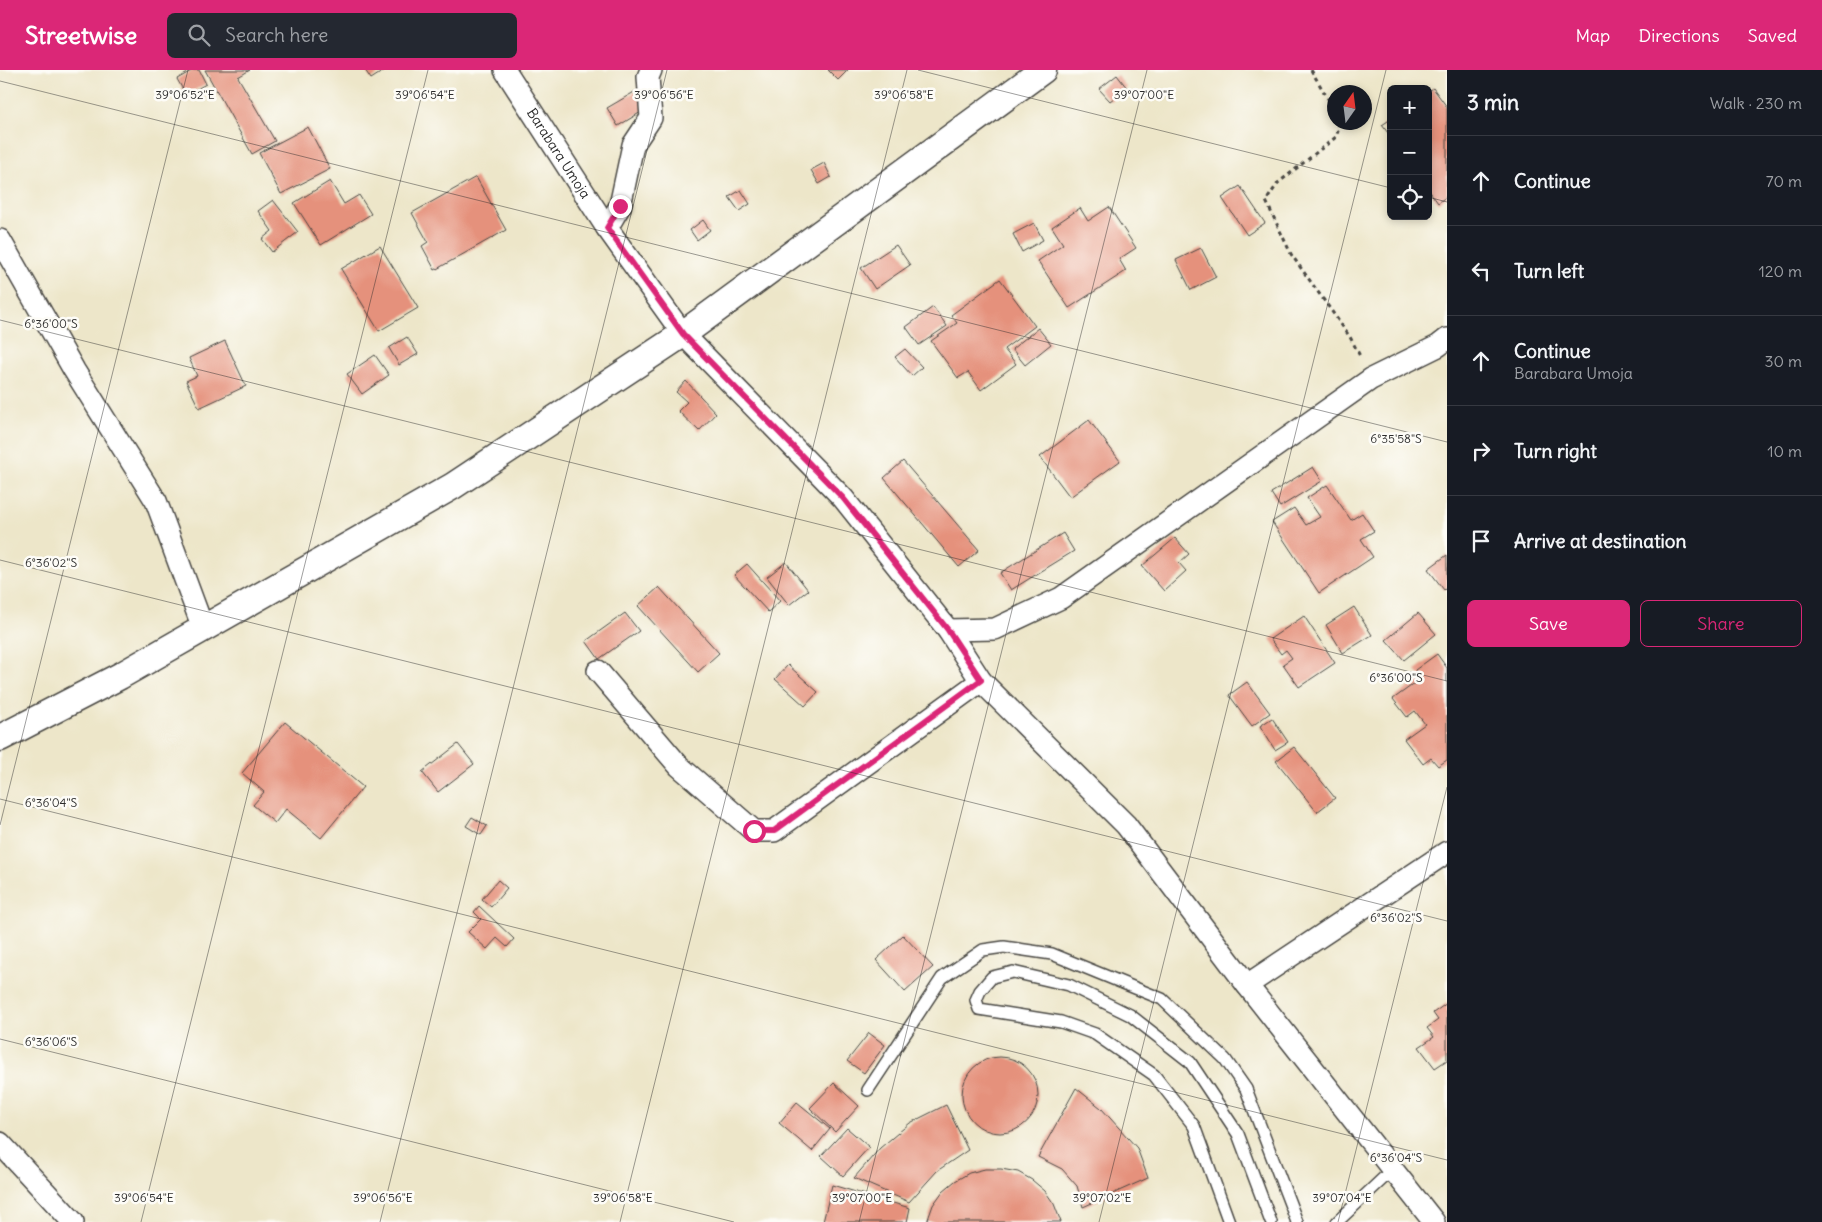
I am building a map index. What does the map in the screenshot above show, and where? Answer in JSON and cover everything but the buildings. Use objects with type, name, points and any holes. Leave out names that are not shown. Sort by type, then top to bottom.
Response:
[{"type":"street","name":"Barabara Umoja","points":[[505,70],[607,228],[683,334],[843,498],[948,630],[981,680],[1126,825],[1247,985],[1434,1222]]},
{"type":"street","points":[[607,228],[620,206],[632,145],[651,118],[648,77],[650,70]]},
{"type":"street","points":[[0,738],[120,676],[453,486],[683,334],[1043,70]]},
{"type":"street","points":[[0,240],[74,370],[156,501],[204,628]]},
{"type":"street","points":[[948,630],[995,629],[1061,598],[1371,379],[1438,346],[1447,339]]},
{"type":"street","points":[[598,671],[679,766],[754,831],[774,831],[981,680]]},
{"type":"street","points":[[1247,985],[1447,852]]},
{"type":"street","points":[[0,1143],[73,1222]]},
{"type":"lane","points":[[868,1090],[942,978],[957,966],[983,950],[1004,947],[1052,954],[1162,999],[1225,1059],[1246,1088],[1297,1222]]},
{"type":"lane","points":[[1229,1222],[1194,1126],[1154,1076],[1094,1034],[1061,1022],[978,1009],[976,1000],[980,991],[992,977],[1013,972],[1069,985],[1130,1015],[1190,1062],[1238,1134],[1271,1222]]},
{"type":"lane","points":[[1338,1222],[1392,1170]]},
{"type":"path","points":[[1312,70],[1327,97]]},
{"type":"path","points":[[1338,130],[1336,137],[1278,183],[1266,201],[1291,254],[1350,336],[1371,379]]},
{"type":"route","points":[[620,206],[607,228],[683,334],[843,498],[948,630],[981,680],[774,831],[754,831]]}]
